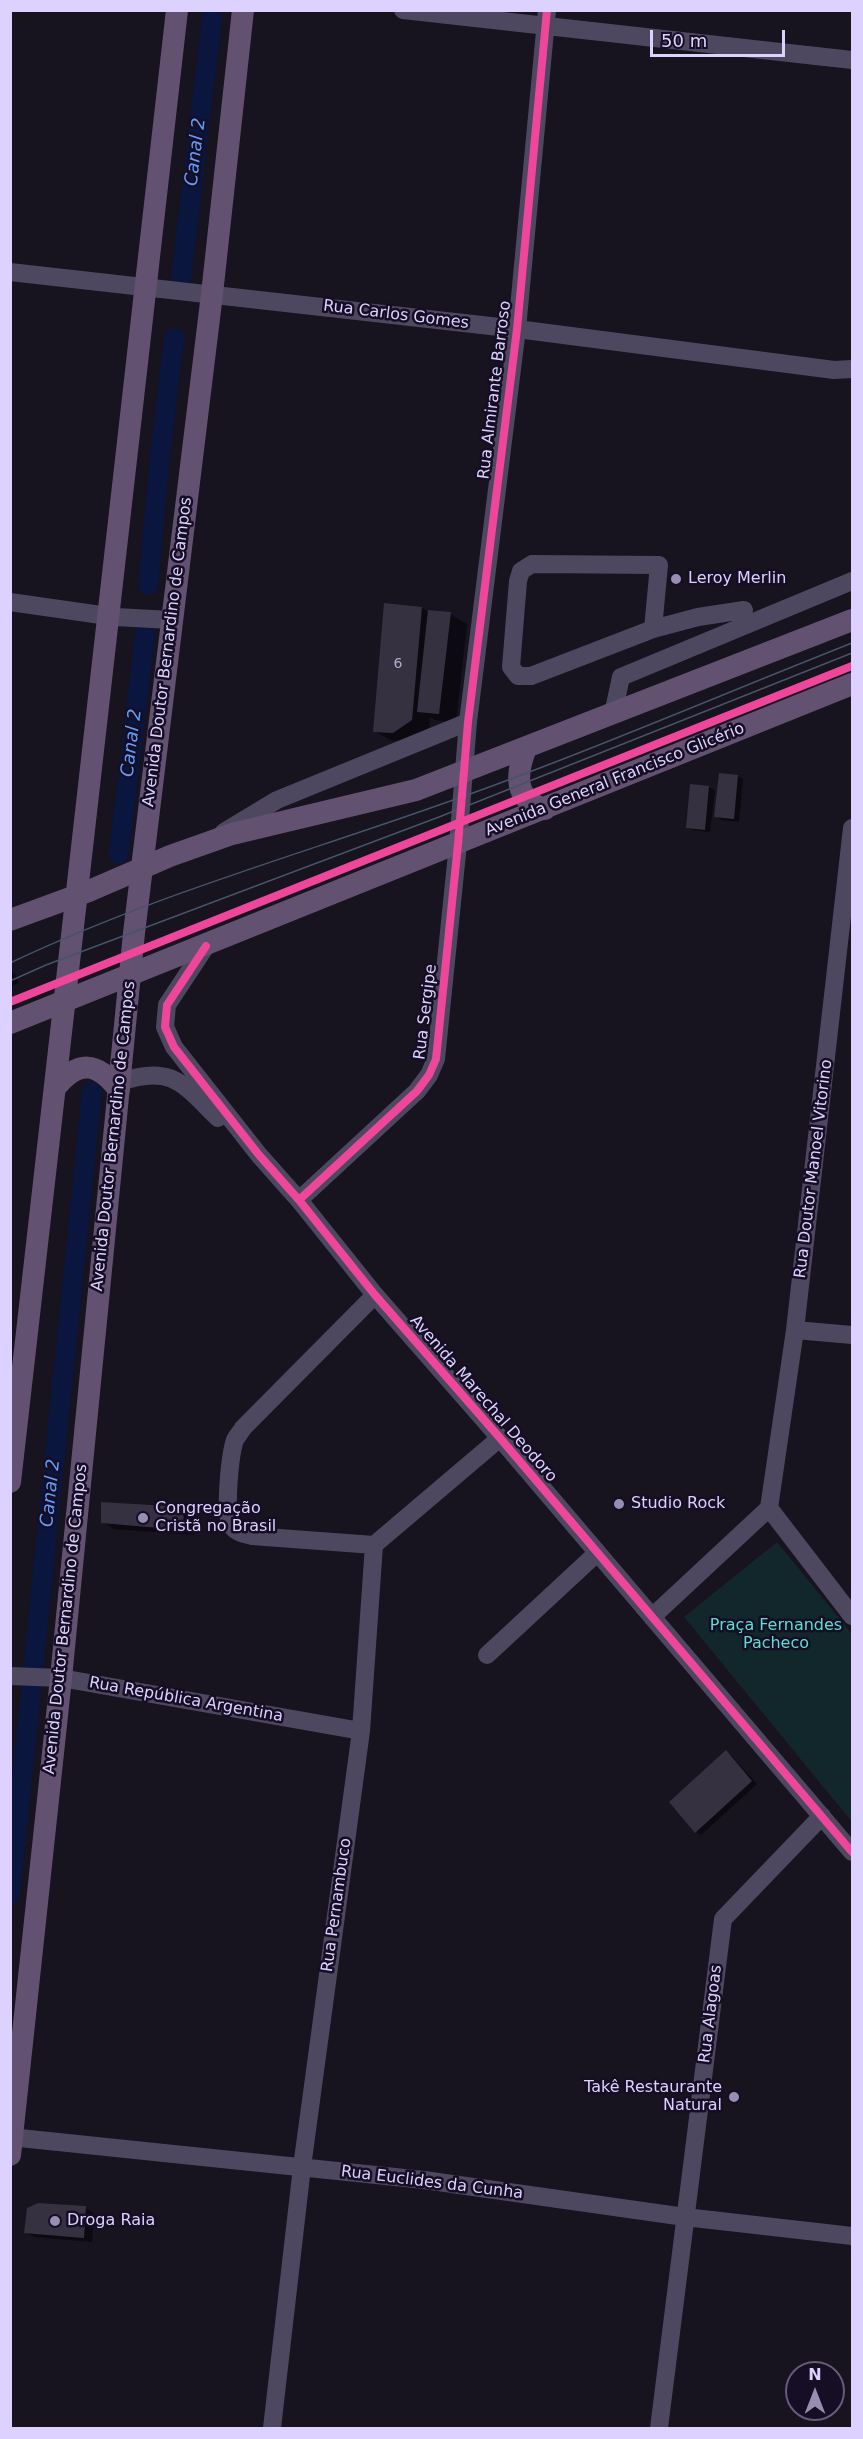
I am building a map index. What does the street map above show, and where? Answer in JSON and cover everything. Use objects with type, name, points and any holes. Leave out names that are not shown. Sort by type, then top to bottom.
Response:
[{"type":"main road","points":[[10,1482],[177,10]]},
{"type":"main road","name":"Avenida Doutor Bernardino de Campos","points":[[11,2143],[51,1678],[130,974],[212,294],[243,10]]},
{"type":"main road","points":[[10,920],[204,844],[259,826],[397,796],[852,620]]},
{"type":"main road","name":"Avenida General Francisco Glicério","points":[[10,1023],[852,684]]},
{"type":"main road","points":[[526,748],[518,767],[520,786],[528,800],[545,809]]},
{"type":"main road","points":[[55,1088],[71,1071],[81,1067],[107,1075],[119,1086]]},
{"type":"street","points":[[404,10],[546,18],[852,60]]},
{"type":"street","name":"Rua Almirante Barroso","points":[[464,772],[468,722],[516,329],[546,18]]},
{"type":"street","name":"Rua Carlos Gomes","points":[[10,272],[516,329],[834,370],[852,369]]},
{"type":"street","points":[[653,629],[659,565],[532,564],[521,571],[518,581],[511,667],[518,676],[531,676],[653,629],[698,616],[744,610]]},
{"type":"street","points":[[613,714],[621,677],[852,581]]},
{"type":"street","points":[[10,602],[108,616],[171,620]]},
{"type":"street","points":[[204,844],[277,800],[468,722]]},
{"type":"street","name":"Rua Sergipe","points":[[299,1200],[417,1091],[433,1068],[436,1059],[464,772]]},
{"type":"street","name":"Rua Doutor Manoel Vitorino","points":[[769,1508],[845,971],[852,828]]},
{"type":"street","name":"Avenida Marechal Deodoro","points":[[206,946],[167,1005],[164,1019],[166,1034],[174,1047],[375,1296],[500,1438],[852,1852]]},
{"type":"street","points":[[119,1086],[149,1074],[170,1077],[179,1082],[259,1155]]},
{"type":"street","points":[[375,1296],[236,1439],[232,1453],[228,1510],[230,1524],[237,1532],[252,1536],[374,1545],[500,1438]]},
{"type":"street","points":[[795,1330],[852,1335]]},
{"type":"street","points":[[652,1617],[769,1508],[852,1616]]},
{"type":"street","name":"Rua Pernambuco","points":[[272,2428],[302,2167],[361,1731],[374,1545]]},
{"type":"street","points":[[488,1655],[597,1553]]},
{"type":"street","name":"Rua República Argentina","points":[[10,1676],[51,1678],[361,1731]]},
{"type":"street","name":"Rua Alagoas","points":[[660,2428],[723,1918],[822,1816]]},
{"type":"street","name":"Rua Euclides da Cunha","points":[[11,2143],[302,2167],[424,2180],[685,2217],[852,2236]]},
{"type":"green space","name":"Praça Fernandes Pacheco","points":[[777,1542],[852,1634],[852,1822],[684,1617]]},
{"type":"building","points":[[384,603],[422,607],[412,720],[393,733],[373,732]]},
{"type":"building","points":[[428,610],[451,612],[439,714],[417,712]]},
{"type":"building","points":[[719,773],[738,775],[734,819],[714,817]]},
{"type":"building","points":[[690,784],[709,786],[705,830],[686,828]]},
{"type":"building","name":"Congregação Cristã no Brasil","points":[[101,1502],[184,1507],[183,1530],[101,1523]]},
{"type":"building","points":[[726,1750],[752,1781],[695,1833],[669,1802]]},
{"type":"building","name":"Droga Raia","points":[[38,2203],[86,2206],[84,2238],[24,2233],[27,2208]]},
{"type":"waterway","name":"Canal 2","points":[[180,287],[212,18]]},
{"type":"waterway","name":"Canal 2","points":[[148,585],[174,338]]},
{"type":"waterway","name":"Canal 2","points":[[119,854],[145,633]]},
{"type":"waterway","name":"Canal 2","points":[[10,1895],[92,1092]]},
{"type":"tram line","points":[[10,963],[62,939],[169,897],[543,767],[852,643]]},
{"type":"tram line","points":[[10,981],[46,965],[439,817],[852,653]]},
{"type":"cycle path","points":[[299,1200],[417,1091],[429,1075],[436,1059],[468,722],[517,329],[547,10]]},
{"type":"cycle path","points":[[10,1002],[852,666]]},
{"type":"cycle path","points":[[206,946],[167,1005],[165,1027],[174,1047],[259,1155],[299,1200],[375,1295],[500,1438],[852,1852]]},
{"type":"place","name":"Leroy Merlin","points":[[676,579]]},
{"type":"place","name":"Studio Rock","points":[[619,1504]]},
{"type":"place","name":"Congregação Cristã no Brasil","points":[[143,1518]]},
{"type":"place","name":"Takê Restaurante Natural","points":[[734,2097]]},
{"type":"place","name":"Droga Raia","points":[[55,2221]]}]
